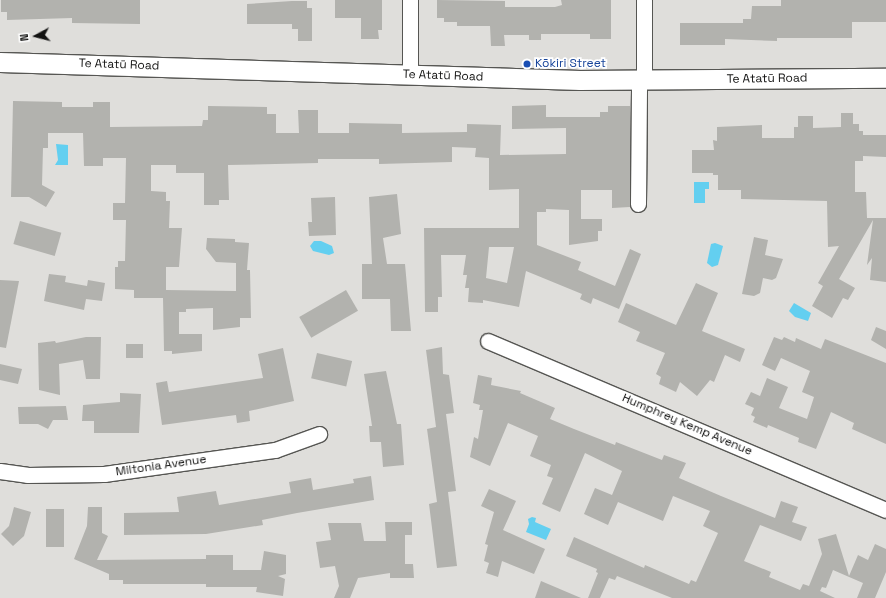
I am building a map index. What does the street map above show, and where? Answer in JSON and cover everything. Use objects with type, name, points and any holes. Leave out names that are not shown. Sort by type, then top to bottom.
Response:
[{"type":"main road","name":"Te Atatū Road","points":[[0,62],[410,75],[642,80],[886,78]]},
{"type":"street","points":[[410,0],[410,75]]},
{"type":"street","points":[[638,204],[644,0]]},
{"type":"street","name":"Humphrey Kemp Avenue","points":[[488,341],[886,510]]},
{"type":"street","name":"Miltonia Avenue","points":[[0,470],[27,475],[104,474],[275,450],[319,434]]},
{"type":"water","points":[[56,144],[68,145],[68,165],[55,165],[58,160]]},
{"type":"water","points":[[694,182],[709,182],[709,189],[705,189],[705,203],[694,203]]},
{"type":"water","points":[[314,241],[321,241],[332,246],[334,253],[329,255],[313,251],[310,246]]},
{"type":"water","points":[[715,243],[723,246],[718,265],[712,267],[707,263],[711,244]]},
{"type":"water","points":[[794,303],[811,313],[808,321],[795,317],[789,311]]},
{"type":"water","points":[[532,517],[536,518],[535,522],[551,529],[546,540],[526,532],[529,524],[528,519]]},
{"type":"building","points":[[1,0],[140,0],[140,24],[72,23],[72,18],[7,20],[7,12],[1,12]]},
{"type":"building","points":[[335,0],[382,0],[382,30],[378,30],[379,39],[361,39],[361,18],[335,18]]},
{"type":"building","points":[[437,0],[505,1],[505,7],[555,7],[562,5],[561,0],[611,0],[611,39],[590,39],[590,34],[541,34],[541,40],[529,40],[529,35],[504,35],[505,46],[491,46],[490,26],[457,26],[457,22],[444,22],[444,18],[437,18]]},
{"type":"building","points":[[781,0],[886,0],[886,22],[852,22],[852,38],[777,38],[777,41],[725,39],[725,45],[680,45],[680,23],[743,23],[743,19],[751,19],[752,6],[781,6]]},
{"type":"building","points":[[307,1],[307,8],[312,8],[312,41],[298,41],[298,29],[292,29],[292,24],[247,24],[247,4]]},
{"type":"building","points":[[13,101],[62,102],[62,107],[93,107],[93,102],[110,102],[110,127],[202,126],[203,120],[208,120],[208,106],[267,107],[267,114],[276,114],[276,133],[299,133],[298,110],[318,110],[318,133],[349,133],[349,123],[402,124],[402,133],[467,132],[467,124],[501,125],[500,155],[566,154],[566,128],[512,129],[512,106],[546,105],[546,117],[600,117],[600,112],[608,112],[608,106],[630,106],[630,207],[612,208],[612,190],[581,190],[581,219],[602,219],[602,231],[598,231],[598,241],[569,245],[569,210],[546,209],[546,212],[537,212],[537,245],[581,262],[578,270],[615,286],[630,249],[641,254],[619,309],[593,298],[591,304],[580,299],[582,294],[526,271],[519,307],[483,300],[483,303],[468,302],[469,288],[465,288],[467,275],[463,275],[466,255],[441,255],[442,297],[438,297],[438,312],[425,312],[424,228],[519,228],[519,189],[489,190],[489,158],[475,157],[476,148],[452,147],[452,162],[379,164],[379,159],[318,159],[318,163],[228,165],[229,200],[219,200],[219,205],[204,205],[204,173],[176,173],[176,165],[151,165],[151,191],[166,192],[166,201],[170,201],[169,228],[182,228],[179,267],[166,267],[166,290],[236,291],[236,263],[216,262],[206,249],[207,238],[235,239],[235,242],[249,243],[247,270],[250,270],[251,318],[240,318],[240,327],[213,330],[213,308],[186,309],[186,312],[179,312],[179,334],[202,334],[202,351],[172,354],[172,351],[164,351],[163,298],[134,298],[134,290],[115,289],[115,267],[118,267],[118,261],[125,261],[126,220],[113,220],[113,203],[125,203],[126,158],[103,158],[103,166],[84,166],[83,133],[48,133],[48,148],[43,148],[42,185],[55,192],[46,207],[29,197],[11,197]],"holes":[[[489,247],[514,247],[507,283],[486,278]]]},
{"type":"building","points":[[841,113],[853,113],[853,124],[859,124],[859,131],[863,131],[863,135],[886,135],[886,157],[863,156],[863,161],[855,161],[855,192],[866,192],[867,218],[886,218],[886,282],[870,280],[872,258],[867,265],[873,220],[839,279],[855,288],[848,300],[843,298],[832,318],[812,306],[823,286],[818,283],[839,246],[828,247],[827,201],[741,199],[741,190],[718,190],[718,175],[713,175],[713,173],[692,173],[692,150],[714,150],[713,140],[717,141],[717,127],[762,125],[762,138],[794,138],[794,127],[798,127],[798,116],[813,116],[813,128],[841,127]]},
{"type":"building","points":[[397,194],[401,234],[383,238],[387,264],[405,264],[411,331],[391,331],[390,299],[362,299],[362,264],[372,264],[369,197]]},
{"type":"building","points":[[335,197],[336,235],[309,236],[308,222],[312,222],[311,198]]},
{"type":"building","points":[[20,221],[61,233],[55,256],[13,244]]},
{"type":"building","points":[[754,237],[768,240],[765,255],[783,259],[776,278],[772,280],[763,278],[760,293],[754,296],[742,294]]},
{"type":"building","points":[[49,274],[66,276],[65,282],[87,286],[88,280],[105,283],[102,301],[86,299],[84,310],[44,301]]},
{"type":"building","points":[[0,280],[19,281],[6,348],[0,347]]},
{"type":"building","points":[[696,283],[718,293],[702,331],[745,349],[740,362],[725,355],[714,382],[710,380],[697,396],[680,382],[676,392],[659,384],[661,377],[656,374],[665,353],[636,341],[640,332],[618,322],[626,303],[676,325]]},
{"type":"building","points":[[346,290],[358,311],[311,338],[299,317]]},
{"type":"building","points":[[876,327],[886,331],[886,349],[871,340]]},
{"type":"building","points":[[86,337],[101,337],[100,379],[86,379],[83,360],[59,364],[60,395],[39,390],[38,343],[55,341],[56,343]]},
{"type":"building","points":[[774,337],[782,340],[784,337],[795,342],[796,338],[821,349],[825,339],[886,363],[886,444],[852,429],[854,423],[831,412],[816,449],[798,442],[799,438],[768,425],[767,428],[753,422],[755,417],[751,415],[754,408],[745,404],[751,392],[760,396],[767,378],[788,387],[779,408],[807,419],[814,397],[802,392],[810,371],[781,358],[775,371],[762,365]]},
{"type":"building","points":[[126,344],[143,344],[143,358],[126,358]]},
{"type":"building","points":[[442,347],[443,374],[449,375],[454,413],[446,414],[456,491],[448,492],[457,566],[437,568],[429,504],[437,502],[427,429],[436,427],[426,350]]},
{"type":"building","points":[[283,348],[294,401],[249,411],[250,421],[237,423],[236,415],[162,425],[156,383],[167,381],[169,392],[263,378],[258,354]]},
{"type":"building","points":[[317,353],[352,361],[346,386],[311,378]]},
{"type":"building","points":[[0,364],[22,369],[18,384],[0,380]]},
{"type":"building","points":[[386,371],[397,424],[401,424],[404,465],[383,467],[381,442],[370,442],[369,426],[372,426],[364,374]]},
{"type":"building","points":[[478,375],[492,378],[491,385],[521,391],[520,393],[555,408],[550,419],[615,445],[616,442],[662,460],[664,455],[686,463],[679,478],[721,496],[775,518],[781,501],[798,507],[792,522],[807,527],[801,541],[760,525],[744,561],[771,572],[769,577],[800,590],[803,584],[809,586],[822,554],[818,539],[836,534],[849,576],[858,555],[868,560],[875,544],[886,549],[886,572],[875,598],[857,598],[863,583],[833,570],[826,588],[822,587],[820,591],[835,598],[672,598],[617,576],[615,580],[609,578],[600,598],[588,598],[598,573],[596,572],[597,569],[566,556],[574,537],[644,568],[645,565],[689,584],[691,580],[696,582],[718,533],[703,526],[710,511],[673,496],[663,521],[618,502],[608,525],[584,514],[595,488],[612,495],[622,471],[585,453],[560,512],[542,504],[553,478],[547,476],[551,465],[530,456],[538,436],[508,423],[490,466],[470,457],[474,437],[478,439],[483,410],[479,410],[480,405],[473,403]]},
{"type":"building","points":[[120,393],[141,394],[139,433],[94,433],[94,421],[82,421],[83,405],[120,402]]},
{"type":"building","points":[[66,406],[68,420],[53,420],[48,429],[38,424],[19,424],[18,407]]},
{"type":"building","points":[[371,476],[374,500],[262,520],[263,525],[206,534],[124,535],[124,513],[179,512],[177,497],[216,491],[219,505],[291,493],[289,482],[311,478],[313,490],[354,483],[353,479]]},
{"type":"building","points":[[489,489],[516,501],[503,530],[545,549],[534,574],[502,561],[498,577],[486,573],[489,563],[484,561],[488,545],[485,544],[494,512],[481,506]]},
{"type":"building","points":[[14,507],[31,512],[24,536],[13,546],[1,534],[9,526]]},
{"type":"building","points":[[88,507],[102,507],[102,533],[108,536],[97,560],[206,559],[206,555],[233,555],[233,570],[261,570],[264,551],[286,555],[286,574],[278,576],[285,579],[283,596],[256,592],[257,587],[206,587],[206,584],[123,584],[123,580],[109,580],[109,574],[74,559],[87,526]]},
{"type":"building","points":[[46,509],[64,509],[64,547],[46,547]]},
{"type":"building","points":[[385,522],[412,522],[412,535],[405,535],[405,564],[413,564],[414,578],[390,578],[390,573],[358,578],[350,598],[334,598],[339,586],[335,566],[320,568],[316,542],[331,540],[328,523],[361,523],[364,541],[386,541]]},
{"type":"building","points":[[541,581],[581,598],[535,598]]},
{"type":"place","name":"Kōkiri Street","points":[[527,64]]}]
